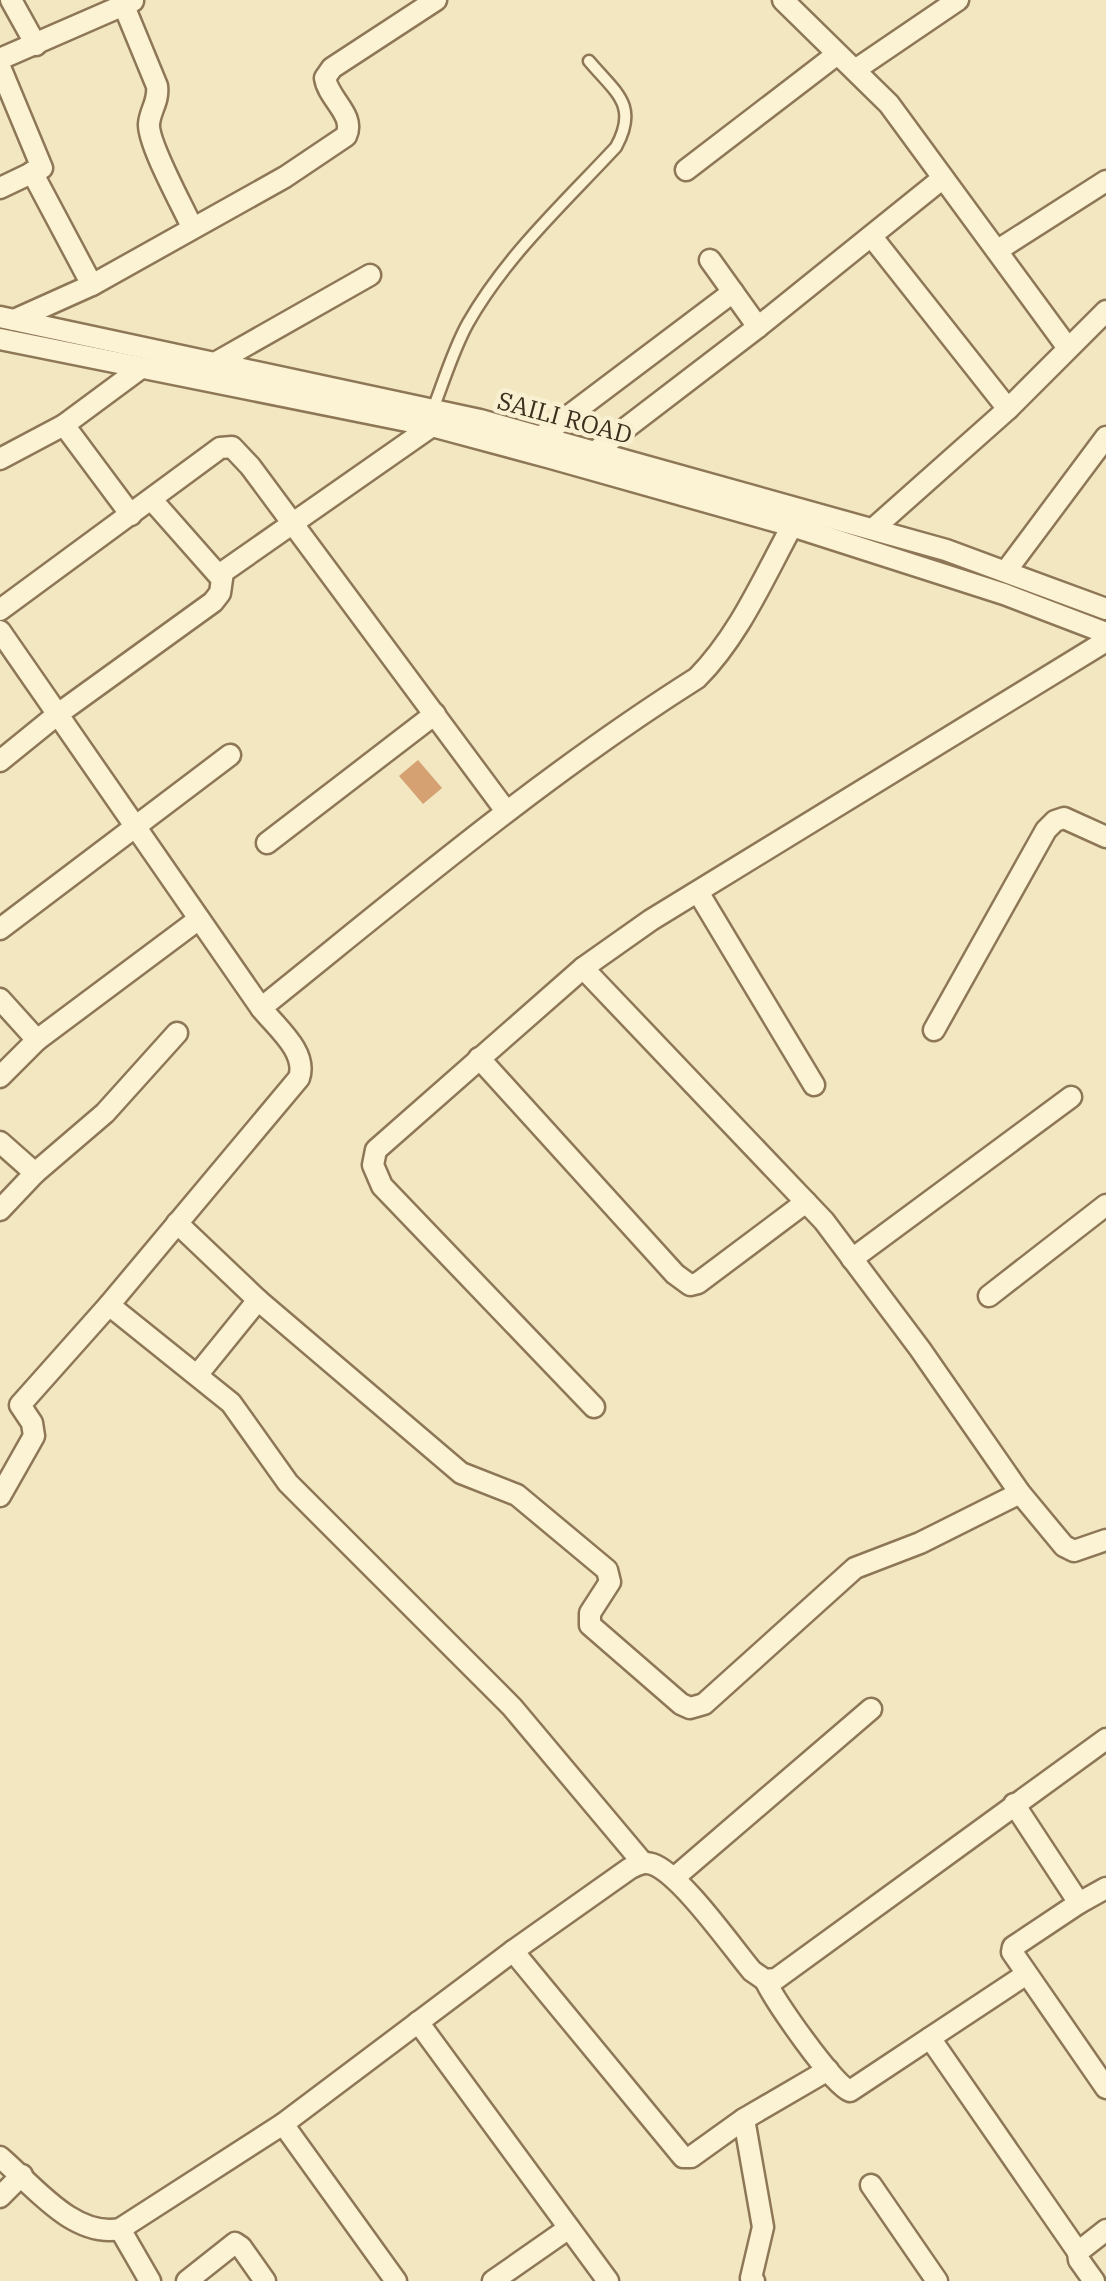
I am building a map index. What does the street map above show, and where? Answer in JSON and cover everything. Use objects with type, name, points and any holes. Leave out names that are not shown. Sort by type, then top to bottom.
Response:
[{"type":"street","points":[[11,0],[36,45]]},
{"type":"street","points":[[436,0],[332,68],[325,78],[348,120],[346,136],[285,176],[92,285],[7,318],[0,339],[141,368],[432,417],[792,526],[1004,594],[1106,633]]},
{"type":"street","points":[[783,0],[889,104],[1068,348]]},
{"type":"street","points":[[855,70],[958,0]]},
{"type":"street","points":[[0,59],[129,3],[159,97],[150,118],[152,138],[192,227]]},
{"type":"street","points":[[686,170],[836,55]]},
{"type":"street","points":[[0,67],[42,168],[0,188]]},
{"type":"street","points":[[32,172],[92,285]]},
{"type":"street","points":[[596,451],[943,178]]},
{"type":"street","points":[[998,250],[1106,181]]},
{"type":"street","points":[[872,237],[1008,409]]},
{"type":"street","points":[[710,260],[758,327]]},
{"type":"street","points":[[215,363],[370,275]]},
{"type":"street","points":[[542,436],[733,292]]},
{"type":"street","points":[[873,530],[1008,409],[1106,311]]},
{"type":"street","name":"SAILI ROAD","points":[[7,318],[215,363],[432,417],[542,436],[873,530],[1106,609]]},
{"type":"street","points":[[0,459],[64,425],[141,368]]},
{"type":"street","points":[[220,577],[432,417]]},
{"type":"street","points":[[64,425],[131,515]]},
{"type":"street","points":[[1006,572],[1106,437]]},
{"type":"street","points":[[0,610],[227,446],[250,466],[506,811]]},
{"type":"street","points":[[0,761],[220,593],[220,577],[152,500]]},
{"type":"street","points":[[261,1008],[506,811],[594,745],[697,678],[710,666],[740,620],[792,526]]},
{"type":"street","points":[[594,1407],[382,1186],[375,1173],[376,1150],[582,968],[698,892],[1106,641]]},
{"type":"street","points":[[0,1496],[34,1436],[32,1423],[10,1402],[109,1305],[302,1070],[298,1053],[261,1008],[58,714],[4,645]]},
{"type":"street","points":[[268,843],[434,714]]},
{"type":"street","points":[[0,929],[230,755]]},
{"type":"street","points":[[934,1030],[1046,830],[1055,820],[1064,818],[1106,837]]},
{"type":"street","points":[[698,892],[814,1085]]},
{"type":"street","points":[[0,1077],[36,1040],[199,919]]},
{"type":"street","points":[[582,968],[806,1202],[920,1349],[1020,1493],[1069,1550],[1106,1540]]},
{"type":"street","points":[[0,998],[36,1040]]},
{"type":"street","points":[[0,1210],[34,1173],[105,1114],[177,1033]]},
{"type":"street","points":[[479,1058],[690,1285],[698,1283],[806,1202]]},
{"type":"street","points":[[852,1259],[1072,1097]]},
{"type":"street","points":[[0,1142],[34,1173]]},
{"type":"street","points":[[988,1296],[1106,1205]]},
{"type":"street","points":[[177,1222],[258,1300],[461,1473],[516,1494],[606,1570],[610,1582],[590,1613],[590,1625],[690,1708],[704,1704],[855,1568],[920,1543],[1020,1493]]},
{"type":"street","points":[[198,1374],[258,1300]]},
{"type":"street","points":[[109,1305],[231,1402],[288,1483],[512,1707],[643,1863]]},
{"type":"street","points":[[674,1878],[870,1710]]},
{"type":"street","points":[[764,1980],[786,1973],[1106,1739]]},
{"type":"street","points":[[1014,1804],[1079,1903]]},
{"type":"street","points":[[0,2157],[76,2222],[103,2232],[120,2229],[284,2124],[512,1951],[628,1869],[643,1863],[674,1878],[752,1971],[764,1980],[828,2070],[850,2092],[1025,1975]]},
{"type":"street","points":[[1106,1888],[1013,1947],[1012,1952],[1106,2088]]},
{"type":"street","points":[[512,1951],[683,2157],[691,2156],[744,2119],[828,2070]]},
{"type":"street","points":[[418,2022],[608,2281]]},
{"type":"street","points":[[930,2038],[1094,2281]]},
{"type":"street","points":[[744,2119],[763,2226],[749,2280]]},
{"type":"street","points":[[284,2124],[396,2281]]},
{"type":"street","points":[[0,2198],[22,2176]]},
{"type":"street","points":[[871,2185],[937,2281]]},
{"type":"street","points":[[493,2281],[569,2228]]},
{"type":"street","points":[[120,2229],[150,2281]]},
{"type":"street","points":[[1078,2252],[1106,2230]]},
{"type":"street","points":[[187,2281],[234,2244],[241,2246],[265,2281]]},
{"type":"lane","points":[[432,417],[466,326],[494,284],[616,147],[626,129],[626,108],[590,62]]},
{"type":"building","points":[[418,760],[442,788],[423,804],[399,776]]}]
